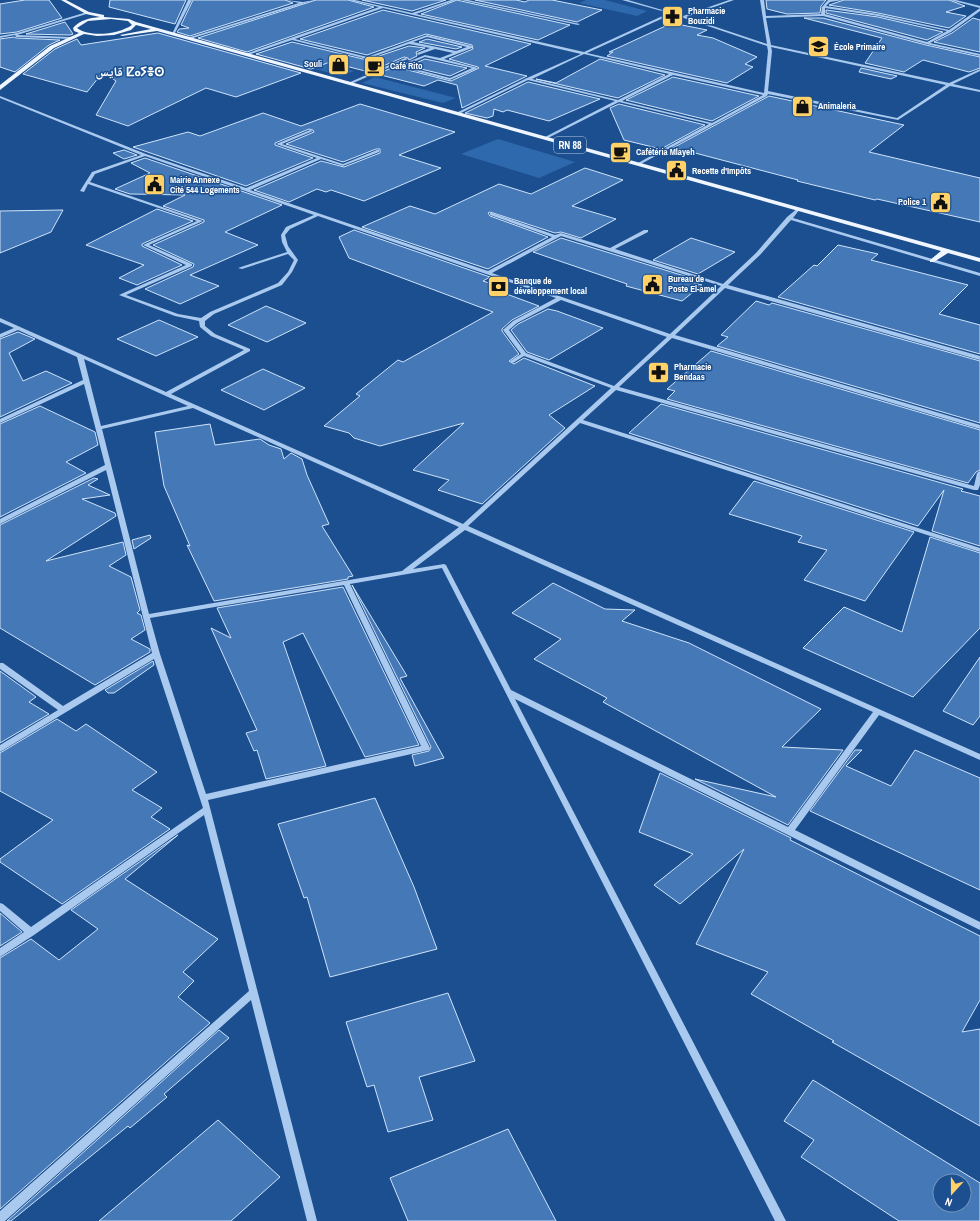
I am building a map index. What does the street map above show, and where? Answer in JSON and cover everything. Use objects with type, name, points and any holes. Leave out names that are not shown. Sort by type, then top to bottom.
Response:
[{"type":"main road","points":[[63,0],[88,13],[124,19],[134,23],[134,25],[129,30],[103,34],[83,33],[75,28],[84,22],[111,18]]},
{"type":"main road","points":[[84,22],[88,13]]},
{"type":"main road","name":"RN 88","points":[[134,23],[980,260]]},
{"type":"main road","name":"RN 88","points":[[103,34],[126,35],[160,30]]},
{"type":"main road","points":[[0,88],[52,47],[83,33]]},
{"type":"main road","points":[[932,261],[946,251]]},
{"type":"street","points":[[173,33],[190,0]]},
{"type":"street","points":[[288,0],[302,3]]},
{"type":"street","points":[[189,38],[314,0]]},
{"type":"street","points":[[352,0],[672,74],[766,94],[898,119],[950,84],[980,70]]},
{"type":"street","points":[[413,14],[454,0]]},
{"type":"street","points":[[463,0],[578,24]]},
{"type":"street","points":[[624,0],[672,13],[768,45],[980,91]]},
{"type":"street","points":[[682,17],[732,0]]},
{"type":"street","points":[[762,0],[770,51],[766,94]]},
{"type":"street","points":[[824,15],[824,7],[829,1],[841,0]]},
{"type":"street","points":[[952,0],[980,9]]},
{"type":"street","points":[[247,54],[383,7]]},
{"type":"street","points":[[824,7],[878,15],[950,31]]},
{"type":"street","points":[[927,43],[950,31],[980,9]]},
{"type":"street","points":[[8,36],[88,13]]},
{"type":"street","points":[[458,114],[528,79],[672,13]]},
{"type":"street","points":[[764,17],[824,15],[927,43],[980,55]]},
{"type":"street","points":[[0,36],[71,38]]},
{"type":"street","points":[[293,39],[367,58],[427,36],[471,47],[440,59],[425,56],[401,66],[450,79],[476,68],[440,59]]},
{"type":"street","points":[[410,43],[456,53]]},
{"type":"street","points":[[350,83],[434,48]]},
{"type":"street","points":[[546,138],[672,74]]},
{"type":"street","points":[[528,79],[713,124]]},
{"type":"street","points":[[639,164],[766,94]]},
{"type":"street","points":[[0,97],[145,155],[671,336],[980,427]]},
{"type":"street","points":[[311,131],[278,144],[343,165],[378,151]]},
{"type":"street","points":[[82,191],[93,172],[145,155]]},
{"type":"street","points":[[246,190],[320,158]]},
{"type":"street","points":[[87,182],[201,221],[145,245],[190,265],[122,295],[177,315],[202,320],[212,313],[280,284],[290,272],[296,260],[283,241],[283,235],[288,228],[319,214]]},
{"type":"street","points":[[404,573],[464,527],[579,421],[725,286],[758,254],[798,209]]},
{"type":"street","points":[[492,214],[556,237]]},
{"type":"street","points":[[789,218],[980,275]]},
{"type":"street","points":[[610,250],[646,231]]},
{"type":"street","points":[[488,273],[561,234],[725,286],[980,358]]},
{"type":"street","points":[[240,268],[290,252]]},
{"type":"street","points":[[560,298],[515,322],[506,330],[524,354],[614,388],[978,490],[980,474]]},
{"type":"street","points":[[0,320],[980,757]]},
{"type":"street","points":[[167,394],[248,350],[213,335],[202,326],[202,320]]},
{"type":"street","points":[[0,336],[19,328]]},
{"type":"street","points":[[513,361],[524,354]]},
{"type":"street","points":[[80,356],[156,654],[207,809],[312,1221]]},
{"type":"street","points":[[0,421],[86,381]]},
{"type":"street","points":[[98,428],[194,406]]},
{"type":"street","points":[[579,421],[980,550]]},
{"type":"street","points":[[0,522],[108,466]]},
{"type":"street","points":[[146,617],[444,566],[781,1221]]},
{"type":"street","points":[[203,798],[426,748],[346,583]]},
{"type":"street","points":[[0,749],[156,654]]},
{"type":"street","points":[[0,665],[63,710]]},
{"type":"street","points":[[508,692],[980,926]]},
{"type":"street","points":[[789,832],[878,711]]},
{"type":"street","points":[[0,953],[207,809]]},
{"type":"street","points":[[0,906],[31,932]]},
{"type":"street","points":[[0,1218],[253,993]]},
{"type":"shaded area","points":[[586,0],[605,0],[647,11],[637,16],[579,3]]},
{"type":"shaded area","points":[[276,51],[354,71],[341,76],[263,55]]},
{"type":"shaded area","points":[[375,77],[456,98],[443,103],[362,83]]},
{"type":"shaded area","points":[[498,139],[575,162],[539,178],[461,154]]},
{"type":"building","points":[[25,0],[49,0],[62,18],[17,32],[0,34],[0,4]]},
{"type":"building","points":[[110,0],[186,0],[175,24],[109,7]]},
{"type":"building","points":[[193,0],[285,0],[293,3],[190,36],[177,32],[179,29],[189,28],[181,25]]},
{"type":"building","points":[[316,0],[348,0],[374,7],[247,52],[198,38]]},
{"type":"building","points":[[362,0],[446,0],[412,11]]},
{"type":"building","points":[[457,0],[570,25],[538,40],[421,14]]},
{"type":"building","points":[[475,0],[516,0],[525,2],[529,0],[552,0],[602,10],[577,22]]},
{"type":"building","points":[[766,0],[826,0],[821,6],[820,13],[787,14],[767,9]]},
{"type":"building","points":[[844,0],[949,0],[965,6],[946,12],[966,16],[949,28],[878,13],[829,5]]},
{"type":"building","points":[[383,10],[531,44],[485,66],[527,76],[462,108],[457,85],[438,80],[424,86],[377,74],[399,65],[400,68],[451,81],[479,68],[449,59],[473,49],[472,45],[426,34],[367,55],[300,39]]},
{"type":"building","points":[[826,10],[878,17],[943,32],[927,40],[826,13]]},
{"type":"building","points":[[804,18],[823,18],[926,45],[980,57],[980,68],[969,72],[923,60],[904,72],[865,63],[882,38]]},
{"type":"building","points":[[973,18],[980,20],[980,52],[934,42],[952,33]]},
{"type":"building","points":[[65,22],[73,34],[26,34]]},
{"type":"building","points":[[672,23],[707,30],[697,35],[713,38],[757,57],[745,64],[753,67],[727,83],[607,56],[613,52],[609,52]]},
{"type":"building","points":[[158,33],[301,73],[236,97],[206,88],[128,126],[96,115],[116,81],[103,72],[87,92],[23,74],[55,49],[77,39],[81,45]]},
{"type":"building","points":[[14,37],[60,40],[49,45],[15,72],[0,67],[0,39]]},
{"type":"building","points":[[427,39],[462,47],[456,49],[419,42]]},
{"type":"building","points":[[292,42],[367,60],[409,46],[425,48],[416,52],[417,56],[409,60],[408,58],[404,57],[369,72],[330,62],[311,69],[256,54]]},
{"type":"building","points":[[425,59],[467,68],[450,76],[409,66]]},
{"type":"building","points":[[600,59],[665,75],[618,98],[536,79],[556,83]]},
{"type":"building","points":[[861,68],[897,76],[891,79],[859,72]]},
{"type":"building","points":[[673,77],[759,96],[712,121],[626,100]]},
{"type":"building","points":[[528,82],[600,99],[549,121],[507,110],[503,112],[494,109],[493,116],[487,118],[465,113]]},
{"type":"building","points":[[769,96],[904,125],[869,152],[980,178],[980,222],[877,199],[875,200],[797,181],[798,180],[676,148],[669,150]]},
{"type":"building","points":[[360,104],[455,132],[399,155],[441,168],[364,201],[331,190],[326,192],[317,189],[289,202],[254,190],[321,161],[344,167],[380,153],[380,149],[376,149],[343,162],[286,144],[314,132],[313,130],[309,129],[275,143],[275,145],[313,158],[246,186],[133,147],[188,132],[200,136],[263,113],[301,126]]},
{"type":"building","points":[[619,104],[705,125],[661,149],[624,140],[610,108]]},
{"type":"building","points":[[124,150],[137,155],[124,159],[113,153]]},
{"type":"building","points":[[145,158],[282,205],[225,232],[258,245],[190,275],[219,286],[180,304],[145,289],[193,267],[194,264],[153,245],[204,222],[204,220],[163,206],[185,195],[130,194],[115,189],[150,173],[131,163]]},
{"type":"building","points":[[585,168],[623,180],[572,206],[616,219],[581,238],[561,232],[555,233],[490,212],[488,213],[490,216],[548,237],[488,269],[362,227],[410,206],[435,214],[499,184],[531,194]]},
{"type":"building","points":[[157,209],[193,221],[142,244],[142,246],[182,265],[137,285],[119,278],[144,265],[86,245]]},
{"type":"building","points":[[63,210],[51,232],[0,253],[0,211]]},
{"type":"building","points":[[354,230],[490,277],[483,281],[498,286],[493,289],[539,306],[512,320],[502,329],[519,354],[509,361],[514,364],[524,358],[595,386],[549,415],[565,428],[482,504],[438,490],[449,480],[413,470],[464,423],[380,446],[354,438],[349,433],[324,426],[360,396],[356,394],[398,360],[403,362],[493,312],[349,258],[339,237]]},
{"type":"building","points":[[561,238],[691,278],[687,281],[702,285],[682,301],[626,286],[627,284],[533,252]]},
{"type":"building","points":[[691,238],[735,252],[698,274],[653,260]]},
{"type":"building","points":[[838,245],[878,254],[871,260],[968,285],[939,314],[980,325],[980,354],[778,297],[814,265],[817,266]]},
{"type":"building","points":[[756,301],[769,305],[772,303],[980,361],[980,423],[717,346],[728,337],[721,335]]},
{"type":"building","points":[[266,306],[306,323],[267,342],[228,325]]},
{"type":"building","points":[[548,309],[603,328],[549,360],[527,352],[511,330],[518,324]]},
{"type":"building","points":[[159,320],[198,337],[156,356],[117,339]]},
{"type":"building","points":[[18,332],[35,339],[9,353],[23,381],[46,371],[72,383],[0,417],[0,339]]},
{"type":"building","points":[[711,351],[980,430],[980,470],[976,472],[968,483],[667,399],[675,391],[667,389]]},
{"type":"building","points":[[263,369],[305,388],[264,410],[221,390]]},
{"type":"building","points":[[661,404],[963,489],[961,491],[980,496],[980,546],[932,531],[944,490],[918,526],[629,433]]},
{"type":"building","points":[[40,406],[95,432],[98,445],[66,462],[86,473],[0,517],[0,424]]},
{"type":"building","points":[[210,424],[215,445],[260,439],[269,445],[281,449],[284,459],[291,453],[302,459],[307,475],[329,524],[322,526],[353,576],[348,577],[348,579],[214,601],[187,545],[190,546],[164,486],[155,432]]},
{"type":"building","points":[[94,478],[98,479],[88,485],[110,495],[82,499],[115,513],[116,516],[46,561],[123,542],[126,555],[109,566],[131,577],[140,610],[137,613],[141,615],[145,630],[131,639],[150,649],[150,652],[95,685],[0,628],[0,525]]},
{"type":"building","points":[[754,481],[914,532],[865,601],[804,580],[827,550],[798,542],[802,536],[729,514]]},
{"type":"building","points":[[150,535],[151,538],[134,549],[132,540]]},
{"type":"building","points":[[930,537],[980,553],[980,628],[913,697],[803,648],[844,607],[902,632]]},
{"type":"building","points":[[553,583],[605,609],[635,610],[622,621],[689,643],[821,709],[782,747],[843,750],[788,825],[695,779],[776,797],[603,702],[607,698],[534,659],[561,639],[512,613]]},
{"type":"building","points":[[352,585],[407,676],[400,678],[444,758],[415,766],[412,755],[429,751],[431,747]]},
{"type":"building","points":[[343,587],[419,745],[365,757],[303,633],[283,642],[326,766],[266,779],[257,750],[254,751],[246,733],[257,730],[211,628],[231,638],[217,608]]},
{"type":"building","points":[[980,657],[980,716],[973,725],[943,711]]},
{"type":"building","points":[[153,661],[154,665],[114,693],[108,693],[105,690]]},
{"type":"building","points":[[0,671],[36,697],[29,702],[49,714],[0,743]]},
{"type":"building","points":[[57,719],[76,731],[86,724],[157,772],[132,790],[162,808],[151,817],[170,829],[62,904],[0,862],[0,859],[53,820],[0,791],[0,753]]},
{"type":"building","points":[[855,750],[862,750],[846,766],[891,786],[915,750],[980,778],[980,890],[810,811]]},
{"type":"building","points":[[660,773],[791,838],[790,840],[980,936],[980,1000],[962,1032],[980,1029],[980,1126],[751,994],[768,972],[696,944],[744,849],[680,904],[654,885],[693,854],[639,832]]},
{"type":"building","points":[[375,798],[414,887],[437,949],[330,977],[307,897],[304,898],[278,824]]},
{"type":"building","points":[[178,835],[125,879],[218,939],[183,972],[194,981],[178,997],[210,1023],[0,1209],[0,958],[31,939],[59,960],[98,929],[71,910]]},
{"type":"building","points":[[0,913],[22,932],[0,946]]},
{"type":"building","points":[[448,993],[475,1061],[419,1077],[433,1120],[388,1132],[374,1085],[367,1087],[346,1022]]},
{"type":"building","points":[[219,1030],[229,1038],[164,1094],[167,1097],[130,1128],[128,1126],[11,1221],[7,1221]]},
{"type":"building","points":[[813,1080],[964,1173],[932,1173],[932,1213],[972,1213],[972,1178],[980,1183],[980,1221],[899,1221],[801,1157],[814,1140],[784,1121]]},
{"type":"building","points":[[218,1120],[280,1177],[231,1221],[99,1221]]},
{"type":"building","points":[[508,1129],[556,1221],[408,1221],[390,1178]]},
{"type":"place","name":"Pharmacie Bouzidi","points":[[673,16]]},
{"type":"place","name":"École Primaire","points":[[818,47]]},
{"type":"place","name":"Souli","points":[[338,64]]},
{"type":"place","name":"Café Rito","points":[[375,66]]},
{"type":"place","name":"Animaleria","points":[[803,106]]},
{"type":"place","name":"Cafétéria Mlayeh","points":[[621,152]]},
{"type":"place","name":"Recette d'Impôts","points":[[677,171]]},
{"type":"place","name":"Mairie Annexe Cité 544 Logements","points":[[154,185]]},
{"type":"place","name":"Police 1","points":[[941,202]]},
{"type":"place","name":"Bureau de Poste El-amel","points":[[653,284]]},
{"type":"place","name":"Banque de développement local","points":[[498,286]]},
{"type":"place","name":"Pharmacie Bendaas","points":[[659,372]]},
{"type":"district","name":"قايس ⵇⴰⵢⴻⵙ","points":[[130,71]]}]
